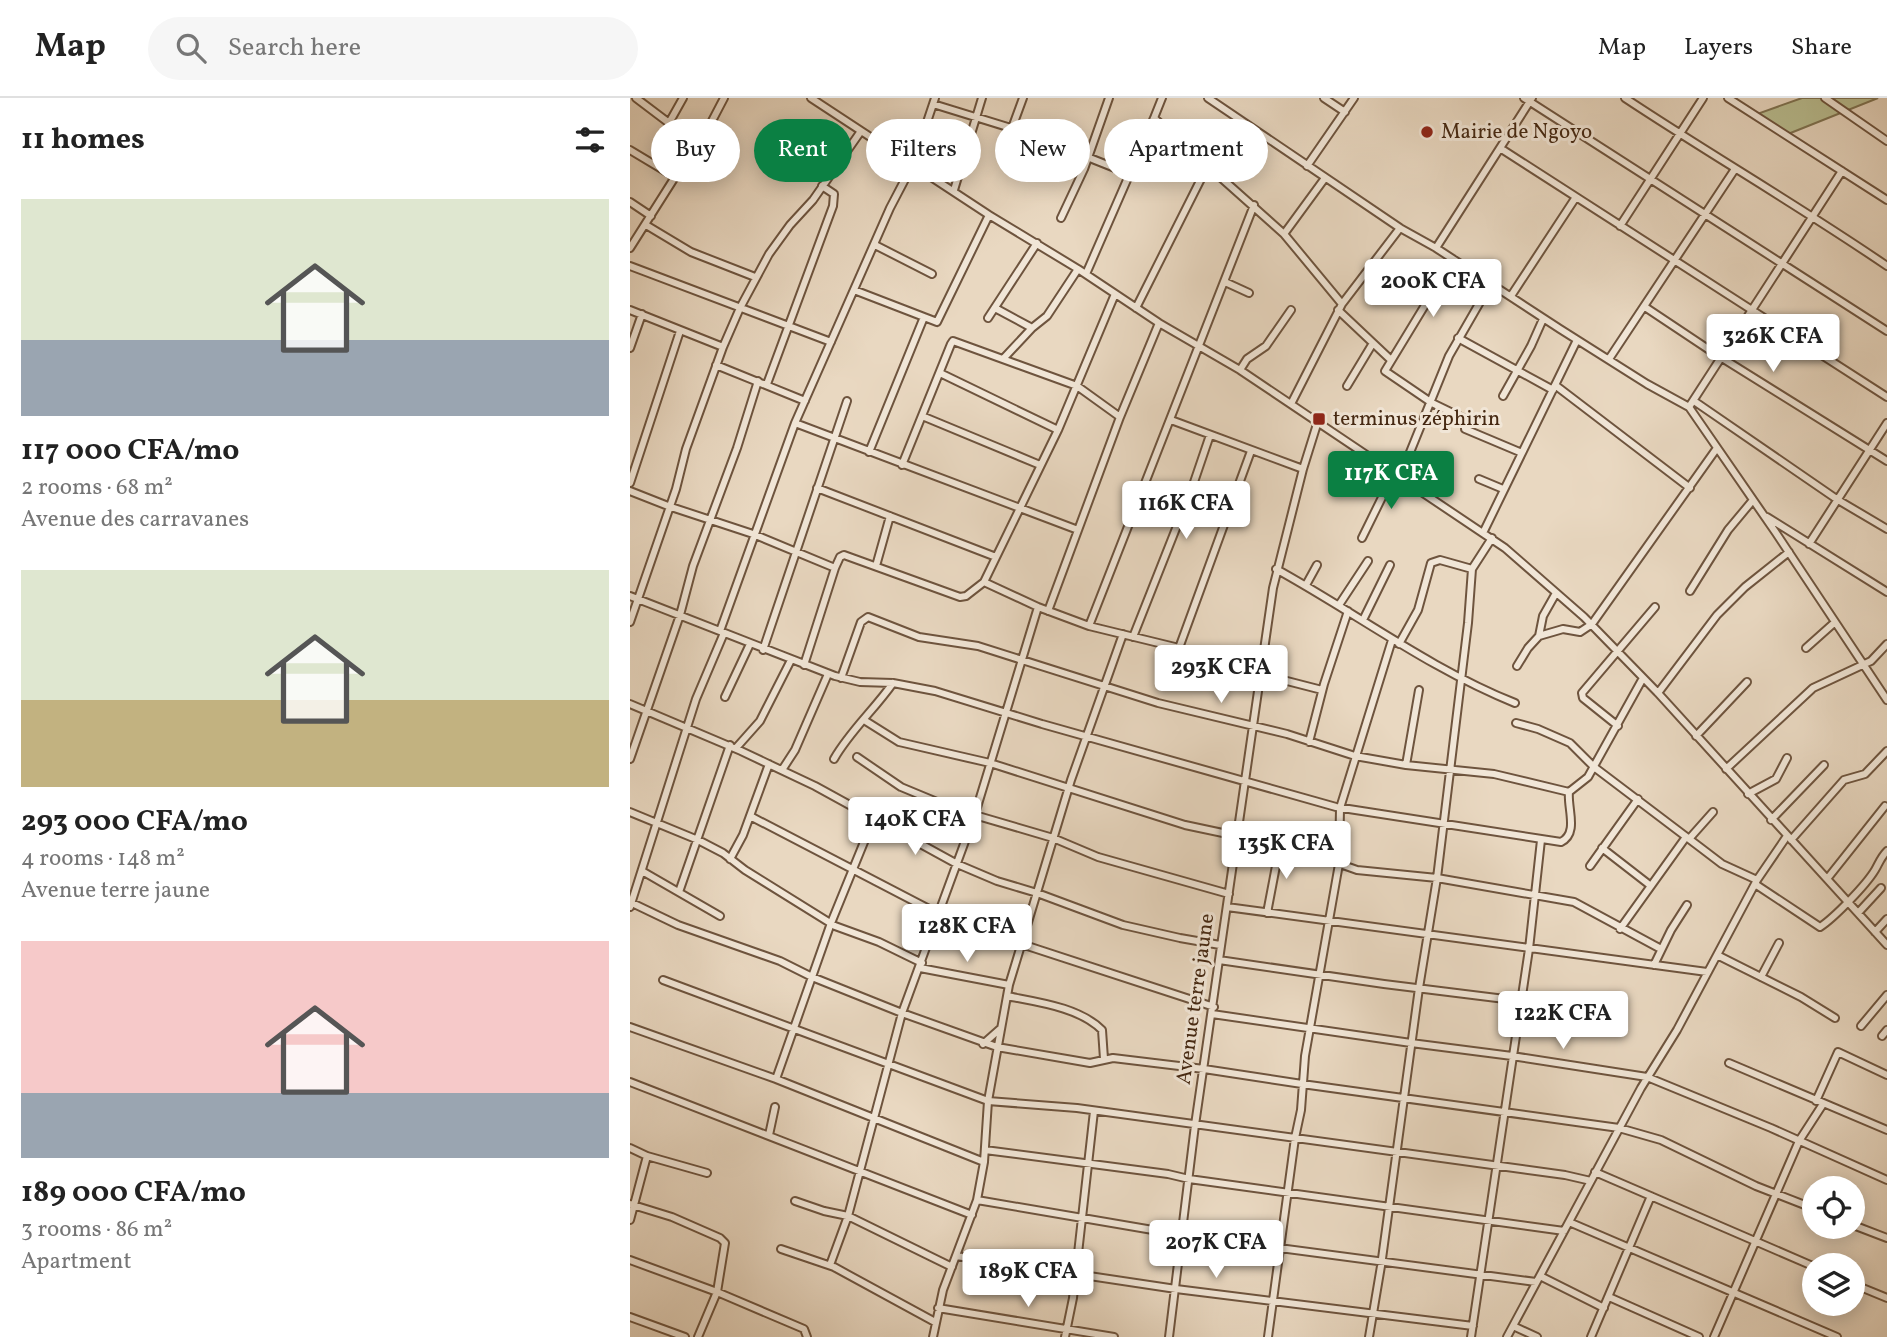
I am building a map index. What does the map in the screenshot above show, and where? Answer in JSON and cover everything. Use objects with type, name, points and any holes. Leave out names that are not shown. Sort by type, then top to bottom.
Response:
[{"type":"street","points":[[636,98],[664,119]]},
{"type":"street","points":[[671,119],[683,98]]},
{"type":"street","points":[[713,119],[724,98]]},
{"type":"street","points":[[811,98],[866,134]]},
{"type":"street","points":[[823,106],[827,98]]},
{"type":"street","points":[[954,190],[982,98]]},
{"type":"street","points":[[1015,119],[1023,98]]},
{"type":"street","points":[[1090,152],[1110,98]]},
{"type":"street","points":[[1154,118],[1161,98]]},
{"type":"street","points":[[1324,98],[1345,112]]},
{"type":"street","points":[[1307,166],[1354,98]]},
{"type":"street","points":[[1625,98],[1814,216],[1887,266]]},
{"type":"street","points":[[1620,226],[1703,98]]},
{"type":"street","points":[[1728,98],[1887,200]]},
{"type":"street","points":[[1825,98],[1887,141]]},
{"type":"street","points":[[1211,99],[1400,228],[1436,248],[1543,319],[1647,384],[1691,404],[1887,529]]},
{"type":"street","points":[[1436,248],[1528,99],[1887,331]]},
{"type":"street","points":[[928,119],[934,101],[995,123]]},
{"type":"street","points":[[630,622],[716,365],[740,308],[755,277],[790,225],[813,200],[861,131]]},
{"type":"street","points":[[1500,148],[1887,397]]},
{"type":"street","points":[[630,150],[651,163]]},
{"type":"street","points":[[1609,359],[1735,169]]},
{"type":"street","points":[[1691,404],[1842,172]]},
{"type":"street","points":[[1284,234],[1325,178]]},
{"type":"street","points":[[630,248],[672,182]]},
{"type":"street","points":[[904,182],[795,423],[753,534],[722,632],[696,699],[631,905],[678,925],[780,961],[812,977],[983,1044],[1090,1063],[1098,1063],[1104,1059],[1204,1069],[1619,1128],[1661,1140],[1756,1186],[1802,1204]]},
{"type":"street","points":[[941,182],[1159,323],[1240,370],[1505,548],[1592,624],[1887,945]]},
{"type":"street","points":[[1061,218],[1077,182]]},
{"type":"street","points":[[1086,274],[1126,182]]},
{"type":"street","points":[[1136,308],[1199,182]]},
{"type":"street","points":[[1228,182],[1284,234],[1340,307],[1391,360]]},
{"type":"street","points":[[766,384],[790,326],[834,202],[834,194],[822,186]]},
{"type":"street","points":[[1511,296],[1576,197]]},
{"type":"street","points":[[630,202],[651,216]]},
{"type":"street","points":[[1089,626],[1254,205]]},
{"type":"street","points":[[854,290],[934,322],[940,321],[989,215]]},
{"type":"street","points":[[646,225],[691,252],[755,277]]},
{"type":"street","points":[[1291,404],[1340,307],[1400,228]]},
{"type":"street","points":[[988,318],[1037,243]]},
{"type":"street","points":[[875,245],[932,274]]},
{"type":"street","points":[[1453,259],[1385,369],[1386,373],[1432,403],[1465,419],[1465,429],[1522,453]]},
{"type":"street","points":[[630,266],[831,342]]},
{"type":"street","points":[[1003,359],[1047,316],[1078,269]]},
{"type":"street","points":[[1225,282],[1249,293]]},
{"type":"street","points":[[1362,538],[1432,403],[1458,338],[1491,283]]},
{"type":"street","points":[[804,665],[835,568],[844,555],[960,597],[966,596],[984,582],[1058,430],[1115,294]]},
{"type":"street","points":[[1645,307],[1887,461]]},
{"type":"street","points":[[995,308],[1032,328]]},
{"type":"street","points":[[630,310],[723,347]]},
{"type":"street","points":[[1240,370],[1247,359],[1266,346],[1291,310]]},
{"type":"street","points":[[630,348],[642,314]]},
{"type":"street","points":[[869,452],[924,317]]},
{"type":"street","points":[[1503,396],[1543,319]]},
{"type":"street","points":[[1048,611],[1120,417],[1159,323]]},
{"type":"street","points":[[630,483],[680,331]]},
{"type":"street","points":[[1458,338],[1554,388],[1690,488]]},
{"type":"street","points":[[1483,533],[1577,340]]},
{"type":"street","points":[[902,465],[953,341],[1077,386],[1120,417]]},
{"type":"street","points":[[1347,386],[1373,343]]},
{"type":"street","points":[[716,365],[805,401]]},
{"type":"street","points":[[940,373],[1058,430]]},
{"type":"street","points":[[630,759],[680,615],[693,566],[737,448],[758,381]]},
{"type":"street","points":[[763,650],[847,401]]},
{"type":"street","points":[[1691,404],[1717,448],[1887,701]]},
{"type":"street","points":[[922,416],[1040,465]]},
{"type":"street","points":[[1171,420],[1303,469]]},
{"type":"street","name":"Avenue terre jaune","points":[[1170,1337],[1195,1125],[1276,569],[1318,421]]},
{"type":"street","points":[[795,423],[1078,530]]},
{"type":"street","points":[[1809,544],[1887,424]]},
{"type":"street","points":[[1133,637],[1210,435]]},
{"type":"street","points":[[1539,636],[1563,629],[1580,632],[1592,624],[1717,448]]},
{"type":"street","points":[[1179,648],[1251,451]]},
{"type":"street","points":[[1479,479],[1503,489]]},
{"type":"street","points":[[817,488],[996,557]]},
{"type":"street","points":[[630,491],[753,534],[835,568]]},
{"type":"street","points":[[1690,591],[1728,530],[1753,500]]},
{"type":"street","points":[[1764,515],[1887,592]]},
{"type":"street","points":[[876,566],[890,516]]},
{"type":"street","points":[[1369,1337],[1437,878],[1472,569],[1492,538]]},
{"type":"street","points":[[1658,693],[1717,615],[1745,587],[1789,552]]},
{"type":"street","points":[[1399,644],[1418,610],[1431,563],[1440,560],[1472,569]]},
{"type":"street","points":[[1339,605],[1368,561]]},
{"type":"street","points":[[1306,585],[1317,565]]},
{"type":"street","points":[[1363,620],[1390,565]]},
{"type":"street","points":[[1276,569],[1399,644],[1487,692],[1515,704]]},
{"type":"street","points":[[984,582],[1038,607],[1089,626],[1179,648],[1322,690]]},
{"type":"street","points":[[1517,666],[1539,636],[1543,616],[1556,593]]},
{"type":"street","points":[[630,596],[750,645],[841,678],[860,682],[892,683],[970,700],[1006,713],[1340,808],[1562,842],[1567,839],[1572,820],[1569,792]]},
{"type":"street","points":[[830,1265],[848,1216],[902,1013],[975,814],[1038,607]]},
{"type":"street","points":[[1618,726],[1583,698],[1582,693],[1655,607]]},
{"type":"street","points":[[1309,742],[1322,690],[1348,611]]},
{"type":"street","points":[[841,678],[861,622],[866,616],[919,637],[978,646],[1104,686],[1355,757],[1494,774],[1569,792],[1580,786],[1594,767],[1643,678]]},
{"type":"street","points":[[1806,648],[1834,623]]},
{"type":"street","points":[[933,1337],[938,1308],[951,1267],[977,1200],[984,1162],[988,1101],[1009,985],[1068,789],[1123,634]]},
{"type":"street","points":[[1268,1337],[1301,1110],[1310,1027],[1339,864],[1340,808],[1392,640]]},
{"type":"street","points":[[1726,769],[1813,688],[1863,665],[1887,644]]},
{"type":"street","points":[[725,697],[750,645]]},
{"type":"street","points":[[679,892],[733,747],[760,721],[791,660]]},
{"type":"street","points":[[782,770],[800,738],[828,674]]},
{"type":"street","points":[[1696,736],[1747,682]]},
{"type":"street","points":[[834,759],[846,738],[864,720],[892,683]]},
{"type":"street","points":[[1406,765],[1419,690]]},
{"type":"street","points":[[630,704],[782,770],[957,864],[997,881],[1123,925],[1220,945]]},
{"type":"street","points":[[864,720],[899,742],[990,763],[1185,825],[1279,845],[1357,870],[1437,878],[1574,902],[1661,949]]},
{"type":"street","points":[[1516,723],[1560,738],[1580,750],[1594,767],[1722,864],[1756,882],[1816,926],[1823,926],[1847,902],[1875,870],[1887,851]]},
{"type":"street","points":[[1507,1337],[1756,882],[1789,838],[1844,780],[1865,774],[1887,751]]},
{"type":"street","points":[[857,757],[901,787],[954,809],[1053,838],[1098,857],[1229,894]]},
{"type":"street","points":[[1748,794],[1776,779],[1787,758]]},
{"type":"street","points":[[730,859],[743,835],[769,764]]},
{"type":"street","points":[[1771,820],[1824,765]]},
{"type":"street","points":[[1590,866],[1638,799]]},
{"type":"street","points":[[1827,880],[1885,806]]},
{"type":"street","points":[[630,812],[698,840],[841,929],[880,942],[921,965],[1009,985]]},
{"type":"street","points":[[1620,929],[1688,838],[1713,812]]},
{"type":"street","points":[[750,817],[954,922],[1022,942],[1213,1010],[1411,1043],[1647,1077],[1887,1180]]},
{"type":"street","points":[[776,1079],[831,923],[873,820]]},
{"type":"street","points":[[1471,1337],[1529,948],[1541,839]]},
{"type":"street","points":[[1267,913],[1279,845]]},
{"type":"street","points":[[1602,848],[1651,886]]},
{"type":"street","points":[[642,871],[720,916]]},
{"type":"street","points":[[1858,913],[1881,888]]},
{"type":"street","points":[[1654,965],[1687,905]]},
{"type":"street","points":[[1227,907],[1707,972]]},
{"type":"street","points":[[1875,932],[1887,919]]},
{"type":"street","points":[[1761,977],[1780,943]]},
{"type":"street","points":[[1717,955],[1835,1018]]},
{"type":"street","points":[[1219,960],[1521,1001],[1578,1013]]},
{"type":"street","points":[[663,980],[988,1101],[1094,1111],[1591,1181]]},
{"type":"street","points":[[1861,1026],[1887,995]]},
{"type":"street","points":[[1007,996],[1068,1011],[1094,1023],[1102,1030],[1104,1059]]},
{"type":"street","points":[[630,1027],[776,1079],[984,1162]]},
{"type":"street","points":[[983,1044],[1001,1029]]},
{"type":"street","points":[[1714,1337],[1799,1141],[1819,1102],[1838,1052],[1887,1075]]},
{"type":"street","points":[[1729,1063],[1887,1130]]},
{"type":"street","points":[[630,1082],[972,1215]]},
{"type":"street","points":[[769,1135],[775,1107]]},
{"type":"street","points":[[1066,1333],[1094,1111]]},
{"type":"street","points":[[630,1148],[648,1156],[708,1173]]},
{"type":"street","points":[[985,1150],[1564,1231]]},
{"type":"street","points":[[630,1220],[632,1205],[648,1156]]},
{"type":"street","points":[[1595,1172],[1802,1262]]},
{"type":"street","points":[[1591,1337],[1651,1196]]},
{"type":"street","points":[[977,1200],[1182,1235],[1382,1262],[1538,1279],[1604,1308]]},
{"type":"street","points":[[795,1201],[848,1216],[951,1267]]},
{"type":"street","points":[[632,1205],[672,1217],[723,1240],[717,1292],[698,1337]]},
{"type":"street","points":[[1569,1223],[1631,1247],[1837,1337]]},
{"type":"street","points":[[1865,1230],[1887,1238]]},
{"type":"street","points":[[781,1249],[830,1265],[935,1322]]},
{"type":"street","points":[[956,1256],[1176,1289],[1473,1326]]},
{"type":"street","points":[[630,1260],[717,1292],[804,1329],[807,1337]]},
{"type":"street","points":[[1865,1288],[1887,1298]]},
{"type":"street","points":[[1609,1297],[1699,1337]]},
{"type":"street","points":[[938,1308],[1066,1333],[1114,1337]]},
{"type":"street","points":[[630,1317],[685,1337]]},
{"type":"street","points":[[1513,1325],[1537,1337]]},
{"type":"green space","points":[[1802,98],[1878,98],[1783,136],[1757,114]]},
{"type":"place","name":"Mairie de Ngoyo","points":[[1427,132]]},
{"type":"place","name":"terminus zéphirin","points":[[1319,419]]}]
